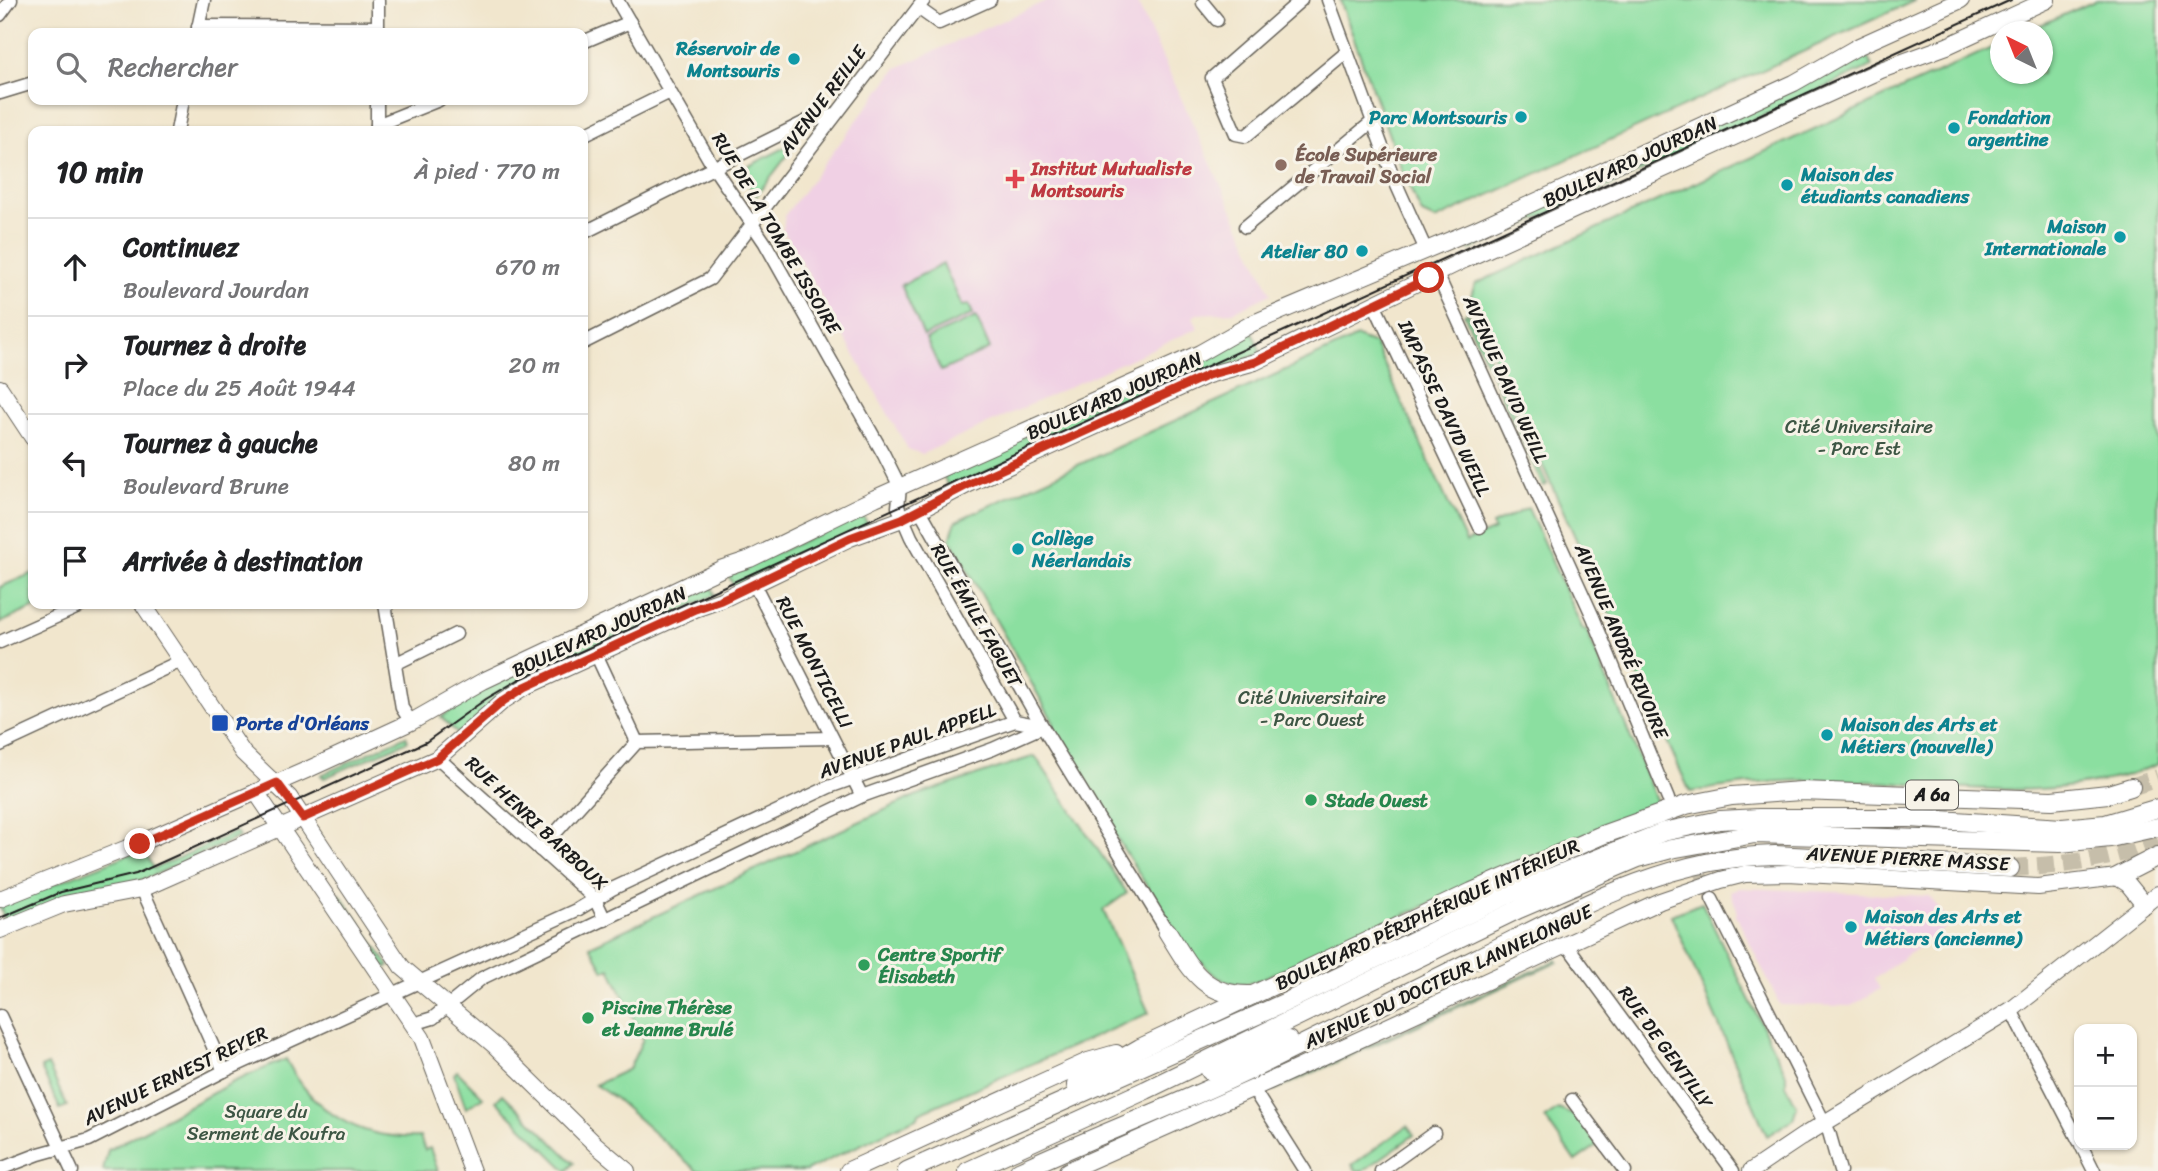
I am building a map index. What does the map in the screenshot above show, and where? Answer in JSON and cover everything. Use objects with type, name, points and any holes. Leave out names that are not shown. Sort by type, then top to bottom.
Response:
[{"type":"highway","name":"A 6a","points":[[1259,995],[1472,892],[1580,845],[1686,804],[1732,796],[1839,791],[2052,800],[2108,793],[2131,787]]},
{"type":"highway","name":"BOULEVARD PÉRIPHÉRIQUE INTÉRIEUR","points":[[907,1171],[1284,1003],[1510,894],[1663,832],[1720,820],[1759,818],[1910,818],[2062,828],[2105,824],[2158,808]]},
{"type":"highway","points":[[968,1171],[1146,1090],[1519,909],[1638,858],[1703,840],[1755,834],[2060,843],[2110,838],[2158,827]]},
{"type":"highway","points":[[1019,1171],[1240,1075],[1565,914],[1646,879],[1691,864],[1744,856],[1858,857],[2010,868]]},
{"type":"highway","points":[[2117,877],[2158,856]]},
{"type":"highway","points":[[1167,931],[1189,967],[1212,988],[1238,995],[1259,995]]},
{"type":"highway","points":[[1146,1090],[1212,1071],[1423,985]]},
{"type":"highway","points":[[1001,1128],[1140,1048],[1259,995]]},
{"type":"highway","points":[[849,1171],[1088,1062],[1140,1048]]},
{"type":"main road","name":"BOULEVARD JOURDAN","points":[[0,899],[140,844],[411,722],[483,681],[716,571],[1200,353],[1251,324],[1476,229],[1794,83],[1859,46],[1961,0]]},
{"type":"main road","name":"BOULEVARD JOURDAN","points":[[0,930],[64,904],[142,889],[438,758],[514,693],[596,654],[721,600],[753,582],[850,538],[902,519],[969,484],[1208,375],[1255,362],[1437,274],[1869,75],[1947,46],[2047,0]]},
{"type":"main road","points":[[0,388],[28,430]]},
{"type":"main road","points":[[146,609],[243,753],[277,783],[292,822],[428,1051],[472,1171]]},
{"type":"main road","points":[[256,792],[292,822],[402,967],[495,1046],[601,1151],[627,1171]]},
{"type":"main road","name":"AVENUE PIERRE MASSE","points":[[1660,901],[1745,874],[1788,873],[2038,887],[2117,877]]},
{"type":"main road","points":[[1751,1171],[2011,1010],[2151,900],[2117,877]]},
{"type":"main road","name":"AVENUE DU DOCTEUR LANNELONGUE","points":[[1067,1171],[1253,1089],[1660,901]]},
{"type":"street","points":[[0,15],[11,0]]},
{"type":"street","points":[[198,28],[204,0]]},
{"type":"street","points":[[378,0],[378,28]]},
{"type":"street","name":"RUE DE LA TOMBE ISSOIRE","points":[[617,0],[714,168],[751,224],[900,487]]},
{"type":"street","points":[[921,4],[939,23],[990,0]]},
{"type":"street","points":[[1301,0],[1212,78],[1237,134],[1246,135],[1347,52]]},
{"type":"street","points":[[1328,0],[1372,122],[1426,248]]},
{"type":"street","name":"AVENUE REILLE","points":[[588,340],[710,279],[817,140],[832,116],[921,4]]},
{"type":"street","points":[[1203,4],[1217,20]]},
{"type":"street","points":[[588,39],[630,22]]},
{"type":"street","points":[[0,93],[28,85]]},
{"type":"street","points":[[588,133],[670,92]]},
{"type":"street","points":[[178,126],[182,105]]},
{"type":"street","points":[[377,105],[377,126]]},
{"type":"street","points":[[381,126],[428,105]]},
{"type":"street","points":[[588,231],[807,121],[832,116]]},
{"type":"street","points":[[1245,227],[1372,122]]},
{"type":"street","name":"AVENUE DAVID WEILL","points":[[1437,274],[1540,499]]},
{"type":"street","name":"IMPASSE DAVID WEILL","points":[[1375,306],[1480,527]]},
{"type":"street","name":"RUE ÉMILE FAGUET","points":[[900,487],[898,507],[902,519],[1015,721]]},
{"type":"street","name":"AVENUE ANDRÉ RIVOIRE","points":[[1540,499],[1668,799]]},
{"type":"street","name":"RUE ÉMILE FAGUET","points":[[920,510],[1042,726],[1167,931]]},
{"type":"street","name":"RUE MONTICELLI","points":[[753,582],[862,796]]},
{"type":"street","points":[[0,642],[74,609]]},
{"type":"street","points":[[386,609],[402,708],[411,722]]},
{"type":"street","points":[[395,664],[456,634]]},
{"type":"street","points":[[596,654],[637,742]]},
{"type":"street","points":[[0,745],[181,661]]},
{"type":"street","name":"AVENUE PAUL APPELL","points":[[394,996],[852,777],[1015,721],[1042,726]]},
{"type":"street","name":"AVENUE PAUL APPELL","points":[[413,1024],[433,1018],[482,978],[862,796],[993,749],[1042,726]]},
{"type":"street","points":[[540,850],[637,742],[832,738]]},
{"type":"street","name":"RUE HENRI BARBOUX","points":[[438,758],[595,899],[605,920]]},
{"type":"street","points":[[142,889],[224,1070]]},
{"type":"street","points":[[1712,899],[1823,1124],[1831,1135],[1840,1171]]},
{"type":"street","name":"RUE DE GENTILLY","points":[[1567,945],[1733,1171]]},
{"type":"street","name":"AVENUE ERNEST REYER","points":[[0,1169],[89,1140],[224,1070],[394,996]]},
{"type":"street","points":[[2011,1010],[2074,1131]]},
{"type":"street","points":[[0,1016],[72,1171]]},
{"type":"street","points":[[1253,1089],[1305,1171]]},
{"type":"street","points":[[1572,1100],[1625,1171]]},
{"type":"street","points":[[1381,1171],[1434,1133]]},
{"type":"street","points":[[2084,1150],[2094,1171]]},
{"type":"shaded area","name":"Institut Mutualiste Montsouris","points":[[1048,0],[1136,0],[1271,294],[1233,312],[1197,314],[1193,317],[1198,328],[922,454],[908,449],[783,230],[785,215],[897,68]]},
{"type":"shaded area","points":[[1740,888],[1929,896],[1951,924],[1874,979],[1880,989],[1851,1006],[1780,1005],[1736,915],[1737,909],[1730,892]]},
{"type":"green space","name":"Parc Montsouris","points":[[1340,0],[1916,0],[1435,220],[1422,214],[1402,171]]},
{"type":"green space","name":"Cité Universitaire - Parc Est","points":[[2097,0],[2158,0],[2158,764],[2119,777],[2039,789],[1815,780],[1761,783],[1690,792],[1469,302],[1475,284],[1990,49],[1990,84],[2053,84],[2053,21],[2050,21]]},
{"type":"green space","points":[[1857,51],[1860,59],[1867,56],[1872,66],[1470,250],[1465,239]]},
{"type":"green space","points":[[790,145],[793,148],[756,196],[739,171]]},
{"type":"green space","points":[[943,264],[962,306],[969,305],[973,314],[924,336],[901,285]]},
{"type":"green space","points":[[1468,313],[1547,484],[1543,486],[1464,314]]},
{"type":"green space","points":[[976,317],[990,349],[941,371],[926,339]]},
{"type":"green space","points":[[1251,329],[1261,353],[949,488],[943,475]]},
{"type":"green space","name":"Cité Universitaire - Parc Ouest","points":[[1357,337],[1375,344],[1466,542],[1494,530],[1492,525],[1528,508],[1583,630],[1586,629],[1657,802],[1257,981],[1233,983],[1213,974],[1202,962],[1196,965],[1050,731],[1054,723],[950,539],[956,521]]},
{"type":"green space","points":[[862,514],[868,525],[734,586],[728,575]]},
{"type":"green space","points":[[28,575],[28,609],[31,609],[0,623],[0,587]]},
{"type":"green space","points":[[710,583],[715,595],[520,684],[459,735],[441,717],[477,691]]},
{"type":"green space","points":[[406,736],[408,741],[324,778],[321,775]]},
{"type":"green space","name":"Centre Sportif Élisabeth","points":[[1035,756],[1127,893],[1103,910],[1149,1013],[919,1113],[918,1117],[806,1171],[697,1171],[616,1099],[595,1085],[629,1069],[643,1039],[610,968],[604,971],[590,946],[915,796]]},
{"type":"green space","points":[[236,832],[239,837],[145,879],[5,923],[0,905],[143,849],[154,869]]},
{"type":"green space","points":[[340,894],[389,966],[385,968],[337,896]]},
{"type":"green space","points":[[1702,903],[1786,1074],[1786,1085],[1797,1106],[1793,1119],[1767,1136],[1671,915]]},
{"type":"green space","points":[[1557,960],[1558,962],[1275,1090],[1274,1088]]},
{"type":"green space","name":"Square du Serment de Koufra","points":[[286,1059],[297,1078],[324,1108],[358,1128],[398,1137],[420,1137],[425,1150],[430,1148],[438,1171],[103,1171],[108,1150],[233,1082]]},
{"type":"green space","points":[[48,1065],[67,1106],[60,1109],[41,1068]]},
{"type":"green space","points":[[457,1071],[483,1097],[466,1108],[454,1074]]},
{"type":"green space","points":[[503,1094],[574,1163],[567,1171],[496,1101]]},
{"type":"green space","points":[[1558,1109],[1576,1116],[1598,1145],[1575,1161],[1545,1118]]},
{"type":"green space","points":[[1407,1126],[1414,1135],[1363,1171],[1357,1171],[1352,1165]]},
{"type":"tunnel","points":[[2131,787],[2158,778]]},
{"type":"tunnel","points":[[1670,804],[1712,899]]},
{"type":"tunnel","points":[[2010,868],[2085,861],[2122,853],[2158,840]]},
{"type":"tram line","points":[[0,918],[61,892],[136,874],[426,742],[486,699],[518,680],[2011,0]]},
{"type":"place","name":"Réservoir de Montsouris","points":[[794,59]]},
{"type":"place","name":"Parc Montsouris","points":[[1521,117]]},
{"type":"place","name":"Fondation argentine","points":[[1954,128]]},
{"type":"place","name":"École Supérieure de Travail Social","points":[[1281,165]]},
{"type":"place","name":"Institut Mutualiste Montsouris","points":[[1015,179]]},
{"type":"place","name":"Maison des étudiants canadiens","points":[[1787,185]]},
{"type":"place","name":"Maison Internationale","points":[[2120,237]]},
{"type":"place","name":"Atelier 80","points":[[1362,251]]},
{"type":"place","name":"Collège Néerlandais","points":[[1018,549]]},
{"type":"place","name":"Porte d'Orléans","points":[[220,723]]},
{"type":"place","name":"Maison des Arts et Métiers (nouvelle)","points":[[1827,735]]},
{"type":"place","name":"Stade Ouest","points":[[1311,800]]},
{"type":"place","name":"Maison des Arts et Métiers (ancienne)","points":[[1851,927]]},
{"type":"place","name":"Centre Sportif Élisabeth","points":[[864,965]]},
{"type":"place","name":"Piscine Thérèse et Jeanne Brulé","points":[[588,1018]]},
{"type":"route","points":[[140,844],[277,783],[303,818],[438,758],[503,701],[525,687],[695,609],[721,600],[753,582],[850,538],[902,519],[969,484],[1208,375],[1255,362],[1429,278]]}]
